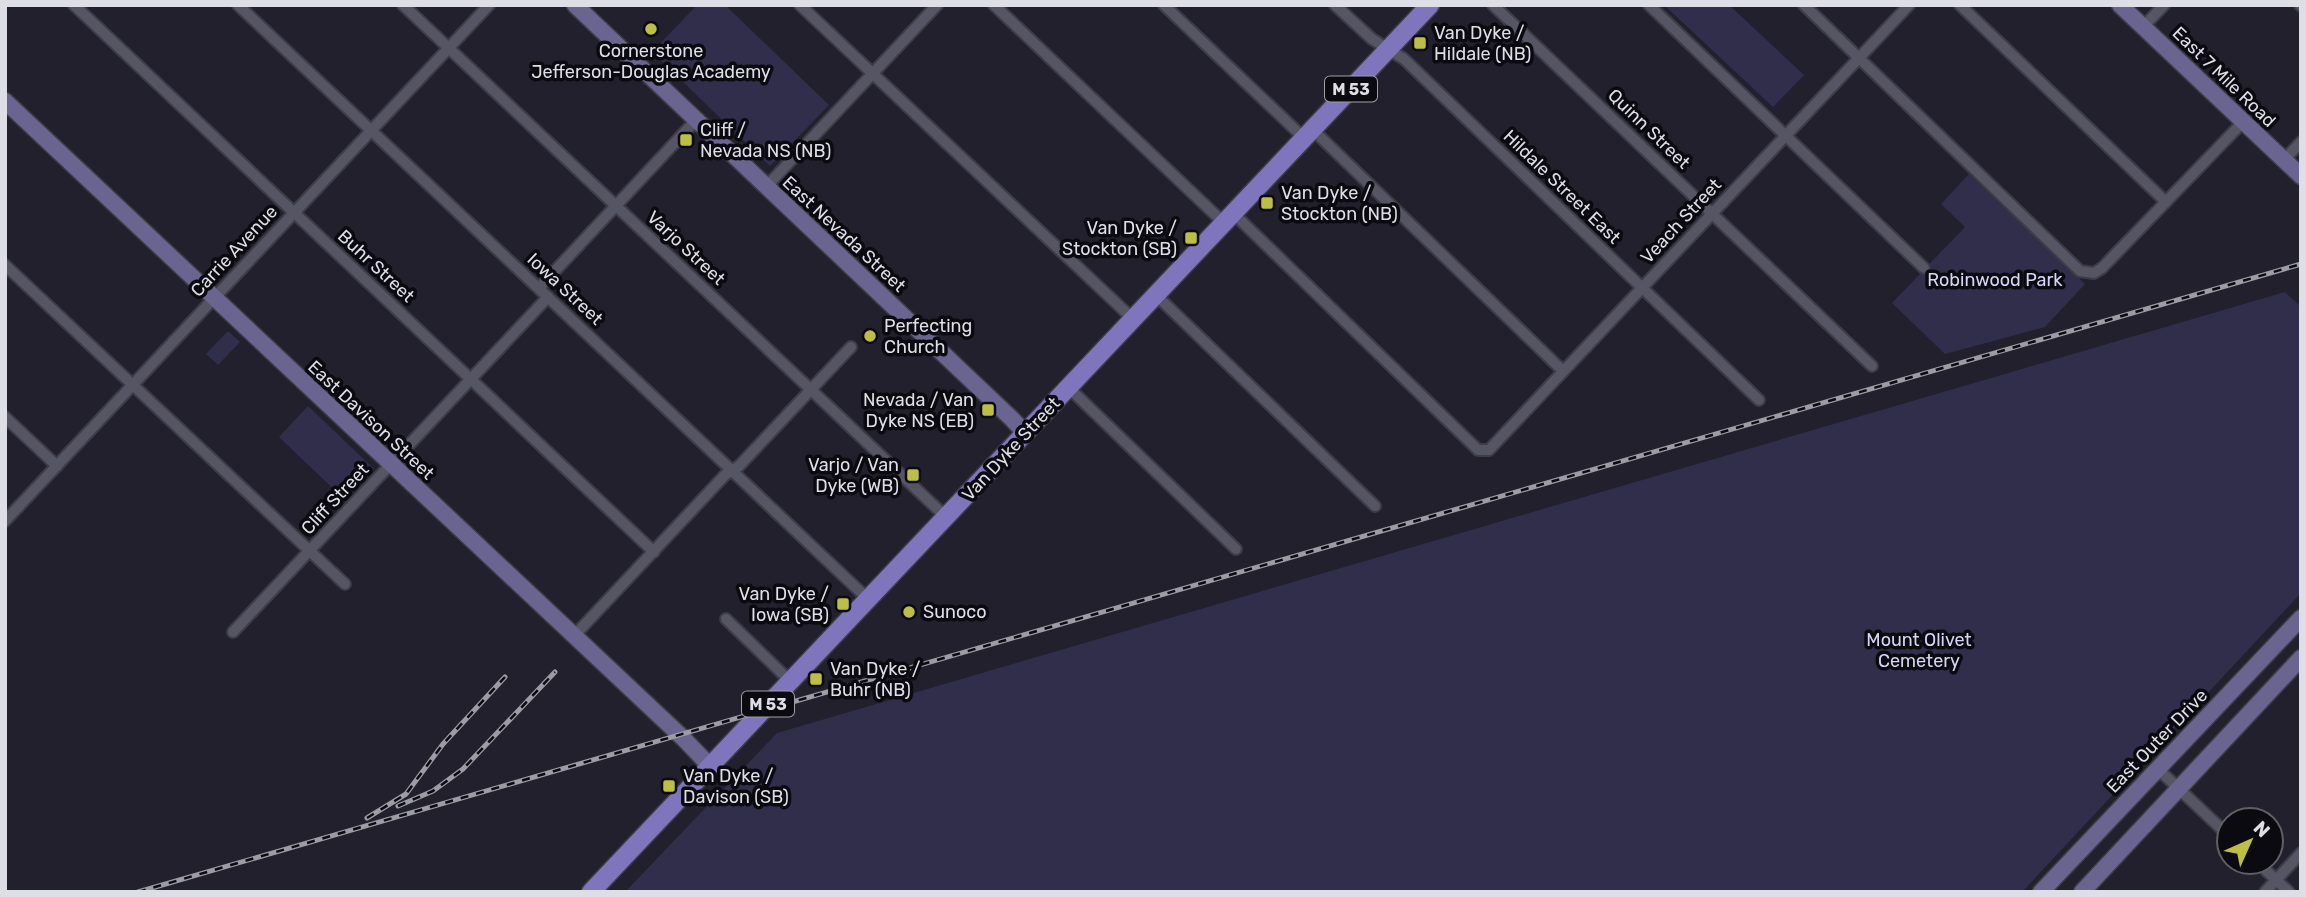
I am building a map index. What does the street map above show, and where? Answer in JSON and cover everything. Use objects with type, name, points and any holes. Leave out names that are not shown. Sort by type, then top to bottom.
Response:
[{"type":"main road","name":"East Nevada Street","points":[[575,5],[1025,433]]},
{"type":"main road","name":"Van Dyke Street","points":[[591,892],[1430,5]]},
{"type":"main road","name":"East 7 Mile Road","points":[[2120,5],[2301,176]]},
{"type":"main road","name":"East Davison Street","points":[[5,101],[710,766]]},
{"type":"main road","name":"East Outer Drive","points":[[2041,892],[2301,618]]},
{"type":"main road","points":[[2082,892],[2301,658]]},
{"type":"street","name":"Buhr Street","points":[[74,5],[654,552]]},
{"type":"street","name":"Iowa Street","points":[[238,5],[868,599]]},
{"type":"street","name":"Varjo Street","points":[[403,5],[946,517]]},
{"type":"street","name":"Carrie Avenue","points":[[5,521],[489,5]]},
{"type":"street","points":[[800,5],[1133,319]]},
{"type":"street","points":[[766,187],[937,5]]},
{"type":"street","points":[[993,5],[1229,218]]},
{"type":"street","points":[[1164,5],[1308,133],[1563,371]]},
{"type":"street","name":"Hildale Street East","points":[[1335,5],[1372,39],[1404,59],[1759,400]]},
{"type":"street","name":"Quinn Street","points":[[1493,5],[1872,366]]},
{"type":"street","points":[[1649,5],[1924,268]]},
{"type":"street","points":[[1804,5],[2080,271],[2091,273],[2102,268],[2243,122]]},
{"type":"street","name":"Veach Street","points":[[1229,218],[1475,447],[1485,451],[1493,446],[1909,5]]},
{"type":"street","points":[[1960,5],[2166,202]]},
{"type":"street","points":[[2143,27],[2164,5]]},
{"type":"street","points":[[539,288],[696,120]]},
{"type":"street","points":[[2284,160],[2301,142]]},
{"type":"street","points":[[5,265],[345,584]]},
{"type":"street","points":[[1156,295],[1375,506]]},
{"type":"street","name":"Cliff Street","points":[[233,632],[548,298]]},
{"type":"street","points":[[573,637],[851,347]]},
{"type":"street","points":[[1068,387],[1236,549]]},
{"type":"street","points":[[5,417],[57,466]]},
{"type":"street","points":[[726,619],[790,681]]},
{"type":"street","points":[[2157,768],[2215,823]]},
{"type":"street","points":[[2265,892],[2301,853]]},
{"type":"street","points":[[2272,876],[2290,892]]},
{"type":"green space","points":[[697,5],[725,5],[829,105],[770,166],[652,52]]},
{"type":"green space","points":[[1664,5],[1729,5],[1804,75],[1773,107]]},
{"type":"green space","name":"Robinwood Park","points":[[1969,174],[2085,284],[2045,327],[1945,354],[1892,303],[1965,227],[1941,204]]},
{"type":"green space","name":"Mount Olivet Cemetery","points":[[2285,292],[2301,307],[2301,593],[2022,892],[625,892],[777,733]]},
{"type":"green space","points":[[228,331],[240,342],[218,365],[206,354]]},
{"type":"green space","points":[[308,406],[374,469],[345,500],[279,437]]},
{"type":"railway","points":[[138,892],[2301,264]]},
{"type":"railway","points":[[398,806],[433,791],[463,769],[555,672]]},
{"type":"railway","points":[[367,818],[406,794],[443,744],[505,677]]},
{"type":"place","name":"Cornerstone Jefferson-Douglas Academy","points":[[651,29]]},
{"type":"place","name":"Van Dyke / Hildale (NB)","points":[[1420,43]]},
{"type":"place","name":"Cliff / Nevada NS (NB)","points":[[686,140]]},
{"type":"place","name":"Van Dyke / Stockton (NB)","points":[[1267,203]]},
{"type":"place","name":"Van Dyke / Stockton (SB)","points":[[1191,238]]},
{"type":"place","name":"Perfecting Church","points":[[870,336]]},
{"type":"place","name":"Nevada / Van Dyke NS (EB)","points":[[988,410]]},
{"type":"place","name":"Varjo / Van Dyke (WB)","points":[[913,475]]},
{"type":"place","name":"Van Dyke / Iowa (SB)","points":[[843,604]]},
{"type":"place","name":"Sunoco","points":[[909,612]]},
{"type":"place","name":"Van Dyke / Buhr (NB)","points":[[816,679]]},
{"type":"place","name":"Van Dyke / Davison (SB)","points":[[669,786]]}]
